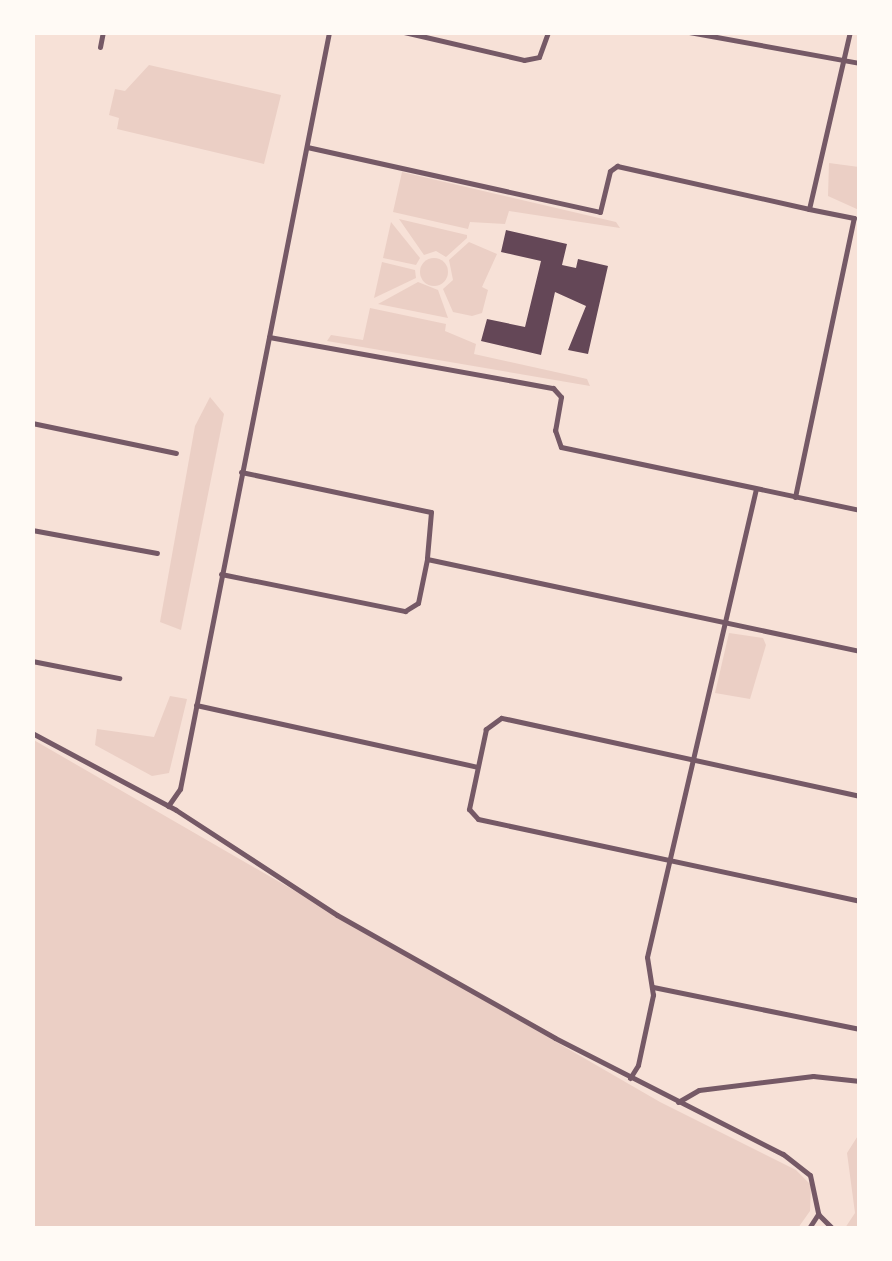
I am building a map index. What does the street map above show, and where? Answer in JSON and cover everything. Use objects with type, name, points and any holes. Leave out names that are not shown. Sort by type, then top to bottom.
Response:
[{"type":"street","points":[[100,47],[103,32]]},
{"type":"street","points":[[168,806],[180,789],[329,32]]},
{"type":"street","points":[[404,32],[524,60],[539,57],[548,32]]},
{"type":"street","points":[[689,32],[860,63]]},
{"type":"street","points":[[809,209],[850,32]]},
{"type":"street","points":[[308,147],[600,212],[610,170],[617,166],[854,218],[795,497]]},
{"type":"street","points":[[269,337],[553,388],[561,397],[555,430],[562,447],[860,510]]},
{"type":"street","points":[[32,423],[176,453]]},
{"type":"street","points":[[221,574],[406,612],[418,604],[427,559],[431,512],[241,472]]},
{"type":"street","points":[[629,1079],[638,1065],[652,986],[645,970],[756,490]]},
{"type":"street","points":[[32,530],[157,553]]},
{"type":"street","points":[[427,559],[860,651]]},
{"type":"street","points":[[32,661],[119,678]]},
{"type":"street","points":[[196,705],[478,767]]},
{"type":"street","points":[[860,796],[501,718],[486,729],[470,810],[478,819],[860,900]]},
{"type":"street","points":[[32,732],[168,806],[337,915],[629,1079],[810,1175],[818,1214],[832,1228]]},
{"type":"street","points":[[652,986],[860,1029]]},
{"type":"street","points":[[678,1102],[698,1090],[758,1082],[813,1076],[860,1081]]},
{"type":"street","points":[[809,1228],[818,1214]]},
{"type":"shaded area","points":[[149,65],[281,95],[264,164],[117,129],[119,118],[109,115],[115,89],[125,91]]},
{"type":"shaded area","points":[[829,163],[859,167],[859,210],[828,196]]},
{"type":"shaded area","points":[[402,172],[616,222],[620,228],[509,211],[505,224],[470,222],[468,229],[393,212]]},
{"type":"shaded area","points":[[399,219],[467,238],[446,257],[436,251],[424,255]]},
{"type":"shaded area","points":[[391,222],[420,258],[416,265],[383,258]]},
{"type":"shaded area","points":[[469,242],[497,254],[482,287],[488,290],[482,313],[472,316],[453,312],[443,289],[453,280],[449,260]]},
{"type":"shaded area","points":[[434,258],[444,262],[448,272],[444,282],[434,286],[424,282],[420,272],[424,262]]},
{"type":"shaded area","points":[[382,262],[415,270],[416,278],[374,298]]},
{"type":"shaded area","points":[[418,282],[438,290],[448,318],[378,304]]},
{"type":"shaded area","points":[[370,308],[446,324],[445,331],[476,344],[474,354],[587,379],[590,386],[327,341],[331,335],[363,340]]},
{"type":"shaded area","points":[[210,397],[224,414],[181,630],[160,622],[195,426]]},
{"type":"shaded area","points":[[729,633],[763,638],[766,645],[750,699],[715,693]]},
{"type":"shaded area","points":[[170,696],[187,699],[169,773],[152,776],[95,745],[97,729],[154,737]]},
{"type":"shaded area","points":[[32,739],[660,1102],[796,1170],[811,1185],[810,1211],[798,1228],[33,1228]]},
{"type":"shaded area","points":[[859,1134],[859,1228],[845,1228],[855,1213],[847,1153]]},
{"type":"building","points":[[506,230],[567,244],[562,265],[576,268],[578,259],[608,266],[588,354],[568,350],[586,306],[555,292],[541,355],[481,341],[487,319],[525,327],[541,261],[501,252]]}]
